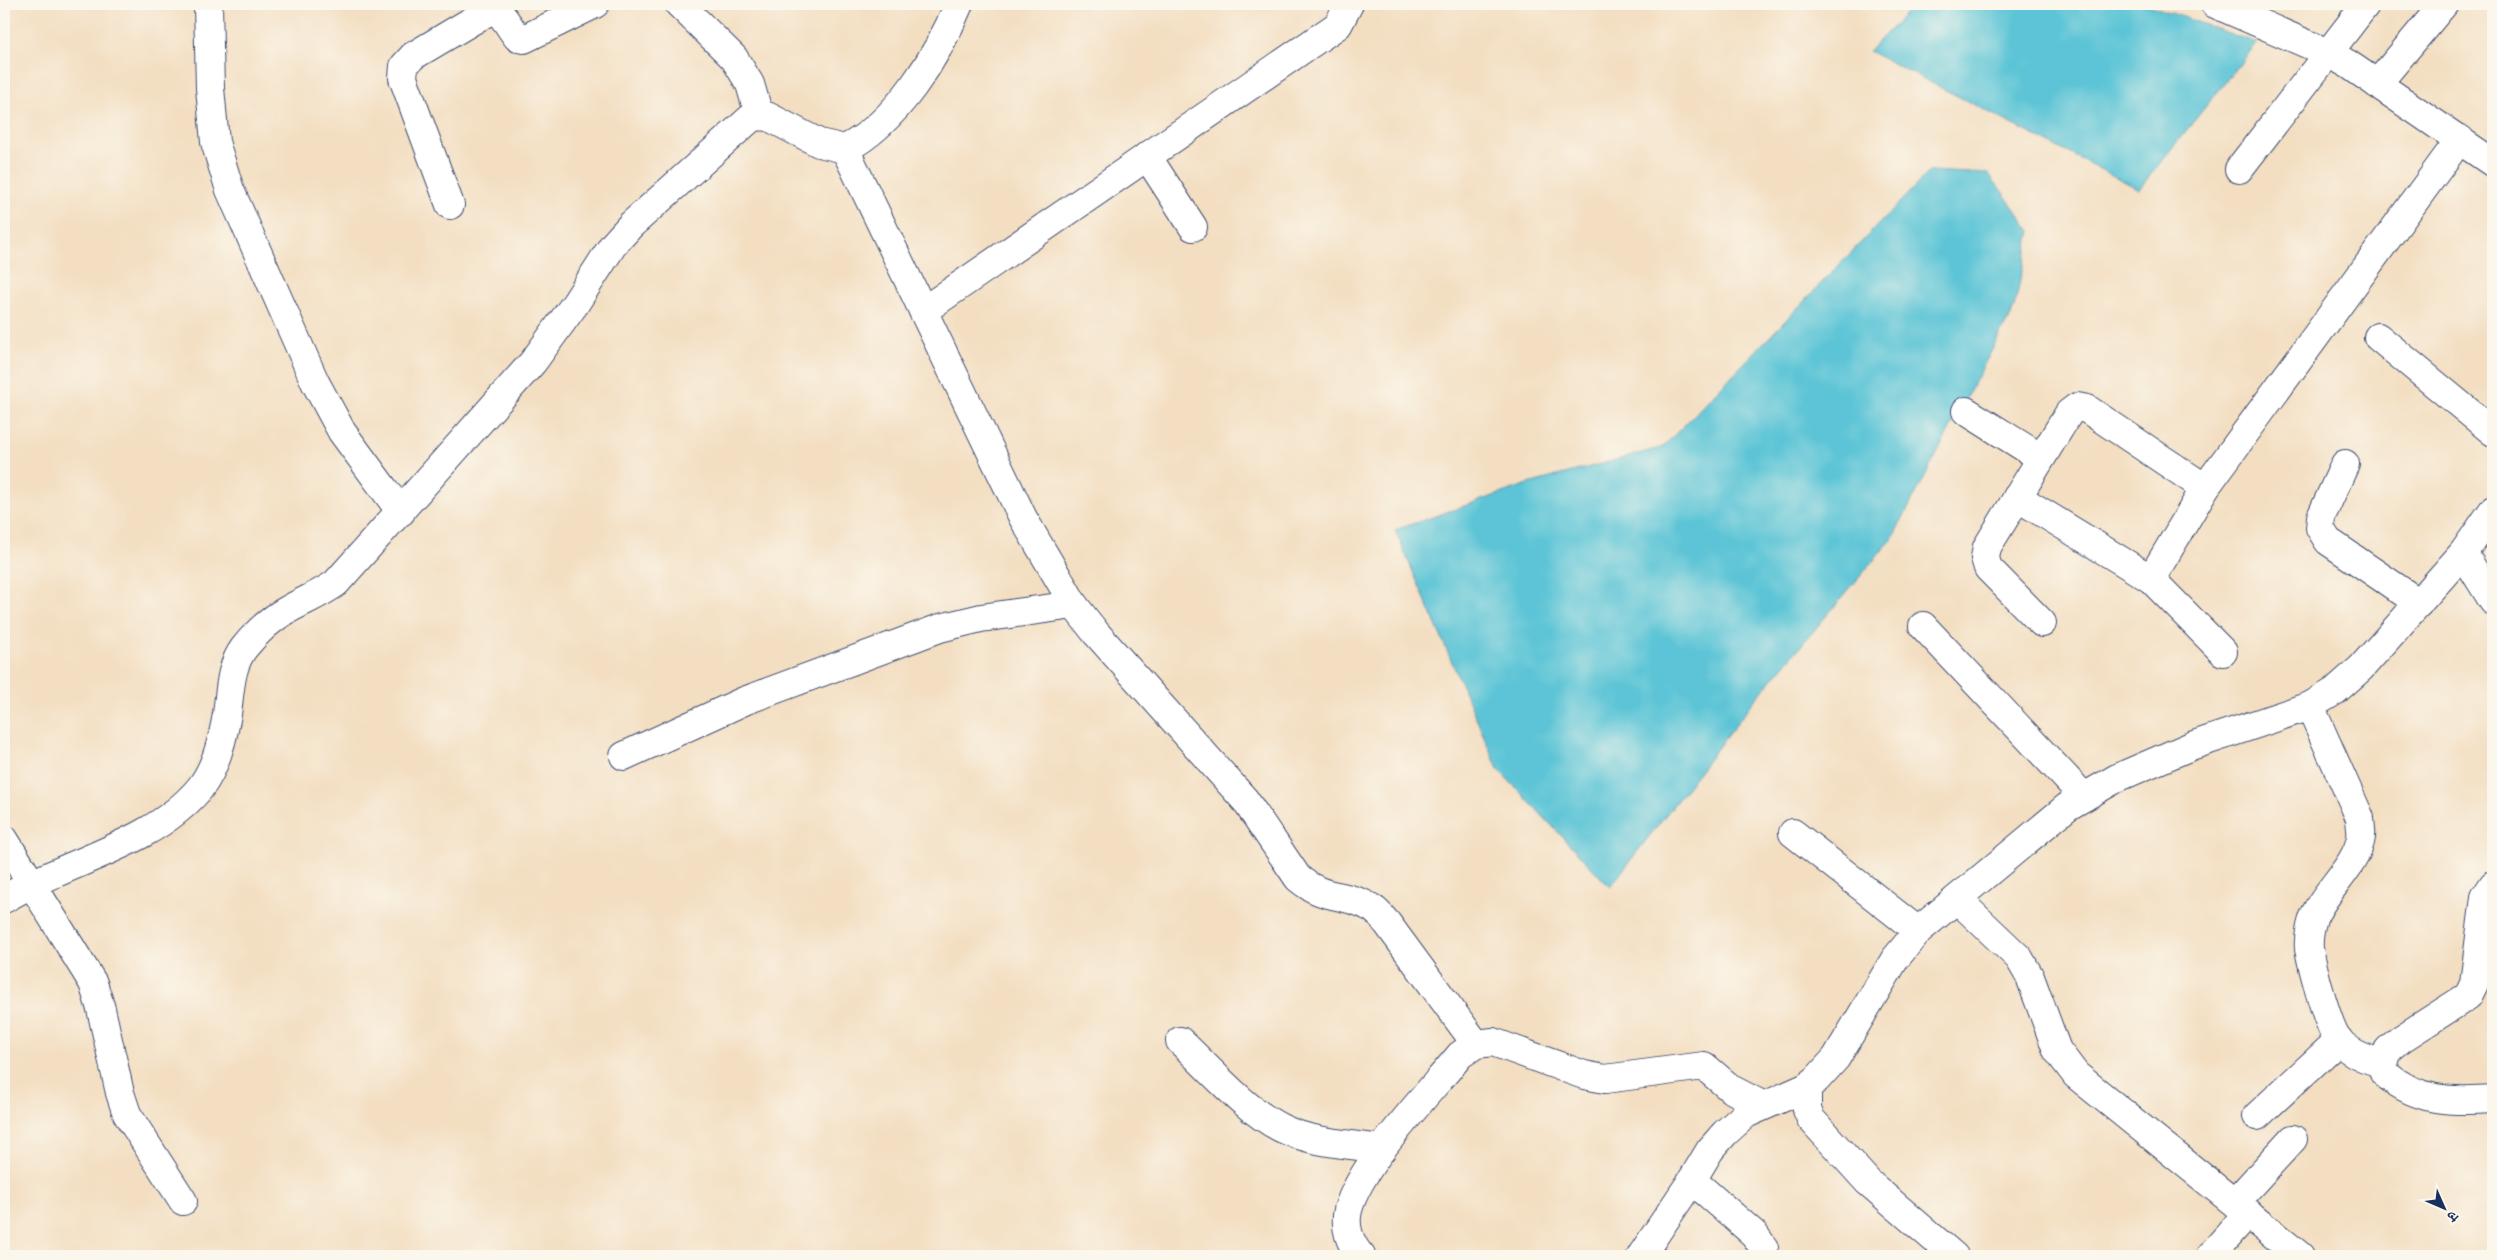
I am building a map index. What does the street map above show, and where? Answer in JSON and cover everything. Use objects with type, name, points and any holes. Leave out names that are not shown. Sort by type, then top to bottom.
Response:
[{"type":"street","points":[[208,4],[210,88],[215,142],[230,190],[320,391],[342,432],[401,512]]},
{"type":"street","points":[[450,205],[403,78],[404,66],[413,56],[487,12],[496,10],[503,15],[518,38],[524,38],[595,4]]},
{"type":"street","points":[[679,4],[734,58],[750,84],[759,115]]},
{"type":"street","points":[[4,899],[32,882],[132,839],[176,811],[194,793],[216,760],[227,715],[230,683],[243,650],[271,620],[288,609],[325,591],[336,583],[401,512],[533,362],[575,304],[613,244],[630,225],[752,116],[759,115],[783,123],[819,143],[845,149],[877,129],[926,68],[946,35],[959,4]]},
{"type":"street","points":[[923,311],[1338,25],[1349,4]]},
{"type":"street","points":[[2215,4],[2328,53],[2460,139],[2493,163]]},
{"type":"street","points":[[2239,169],[2366,4]]},
{"type":"street","points":[[2377,84],[2444,4]]},
{"type":"street","points":[[2151,579],[2204,488],[2460,139]]},
{"type":"street","points":[[845,149],[1023,518],[1074,605],[1096,633],[1244,800],[1298,878],[1310,888],[1324,894],[1358,900],[1372,908],[1387,923],[1476,1044]]},
{"type":"street","points":[[1147,156],[1193,227]]},
{"type":"street","points":[[2378,337],[2493,432]]},
{"type":"street","points":[[2042,623],[1988,568],[1985,558],[1987,547],[2069,413],[2077,407],[2087,409],[2204,488]]},
{"type":"street","points":[[1966,411],[2041,458]]},
{"type":"street","points":[[2345,464],[2321,517],[2320,528],[2328,541],[2419,603]]},
{"type":"street","points":[[2017,497],[2151,579],[2223,652]]},
{"type":"street","points":[[1641,1256],[1710,1150],[1725,1133],[1746,1114],[1762,1105],[1807,1087],[1836,1058],[1895,959],[1918,931],[2067,807],[2117,778],[2191,746],[2310,706],[2335,691],[2361,668],[2463,553],[2493,510]]},
{"type":"street","points":[[2463,553],[2493,601]]},
{"type":"street","points":[[624,756],[744,701],[930,632],[981,618],[1074,605]]},
{"type":"street","points":[[1923,626],[2084,797]]},
{"type":"street","points":[[2310,706],[2360,818],[2361,837],[2356,852],[2314,917],[2309,933],[2311,954],[2331,1027],[2339,1040],[2349,1050],[2363,1058],[2384,1064]]},
{"type":"street","points":[[1793,833],[1918,931]]},
{"type":"street","points":[[4,839],[93,983],[127,1114],[183,1202]]},
{"type":"street","points":[[2493,885],[2485,897],[2474,984],[2468,996],[2388,1050],[2384,1064],[2384,1073],[2394,1081],[2437,1100],[2458,1102],[2493,1099]]},
{"type":"street","points":[[1958,899],[2019,958],[2030,977],[2057,1050],[2076,1075],[2300,1256]]},
{"type":"street","points":[[2257,1116],[2339,1040]]},
{"type":"street","points":[[1180,1041],[1249,1106],[1281,1128],[1309,1138],[1382,1149]]},
{"type":"street","points":[[1361,1256],[1353,1247],[1347,1230],[1348,1210],[1362,1181],[1382,1149],[1460,1055],[1476,1044],[1494,1042],[1584,1075],[1605,1079],[1704,1066],[1731,1089],[1762,1105]]},
{"type":"street","points":[[1807,1087],[1807,1110],[1811,1119],[1868,1182],[1954,1256]]},
{"type":"street","points":[[2210,1256],[2241,1207],[2294,1139]]},
{"type":"street","points":[[1692,1180],[1754,1234],[1764,1248],[1763,1256]]},
{"type":"water","points":[[1915,4],[2146,4],[2257,43],[2139,189],[1869,51]]},
{"type":"water","points":[[1930,171],[1989,174],[2031,231],[2014,308],[1892,539],[1753,702],[1610,887],[1498,769],[1395,530],[1528,484],[1663,447]]}]
